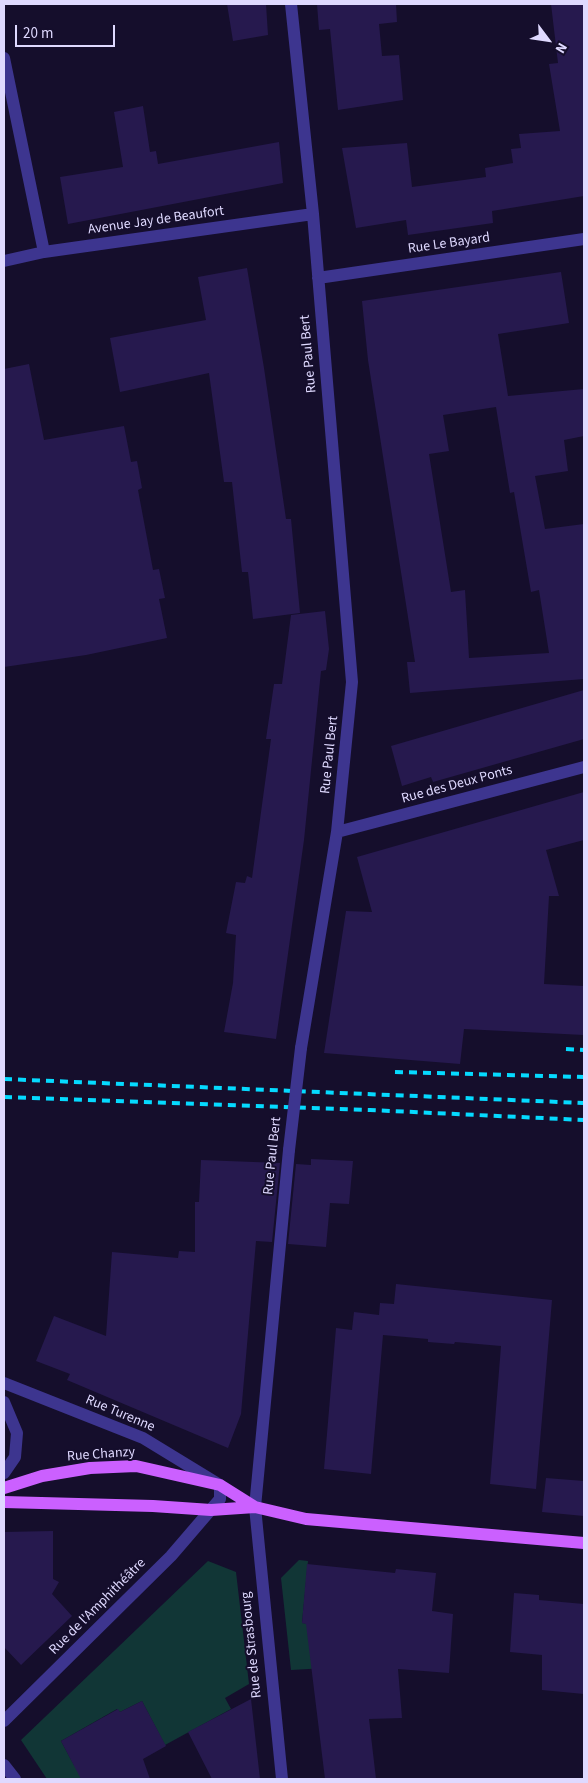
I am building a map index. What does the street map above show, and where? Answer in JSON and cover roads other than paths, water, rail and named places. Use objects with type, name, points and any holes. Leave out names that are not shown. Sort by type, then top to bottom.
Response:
[{"type":"main road","name":"Rue Chanzy","points":[[4,1488],[42,1476],[82,1470],[136,1466],[220,1486],[255,1507]]},
{"type":"main road","points":[[4,1502],[153,1506],[210,1510],[255,1507],[306,1519],[584,1543]]},
{"type":"street","name":"Rue Paul Bert","points":[[255,1507],[288,1150],[300,1048],[337,832],[352,682],[313,214],[291,4]]},
{"type":"street","points":[[4,58],[44,252]]},
{"type":"street","name":"Avenue Jay de Beaufort","points":[[4,261],[44,252],[313,214]]},
{"type":"street","name":"Rue Le Bayard","points":[[318,278],[584,239]]},
{"type":"street","name":"Rue des Deux Ponts","points":[[337,832],[584,767]]},
{"type":"street","name":"Rue Turenne","points":[[4,1383],[144,1438],[220,1486]]},
{"type":"street","points":[[4,1402],[17,1433],[15,1457],[4,1473]]},
{"type":"street","points":[[210,1510],[220,1499],[220,1486]]},
{"type":"street","name":"Rue de Strasbourg","points":[[255,1507],[282,1779]]},
{"type":"street","name":"Rue de l'Amphithéâtre","points":[[4,1721],[171,1556],[210,1510]]},
{"type":"street","points":[[4,1765],[15,1779]]},
{"type":"railway","points":[[566,1049],[584,1050]]},
{"type":"railway","points":[[395,1072],[584,1077]]},
{"type":"railway","points":[[4,1079],[584,1103]]},
{"type":"railway","points":[[4,1097],[370,1110],[584,1120]]}]
